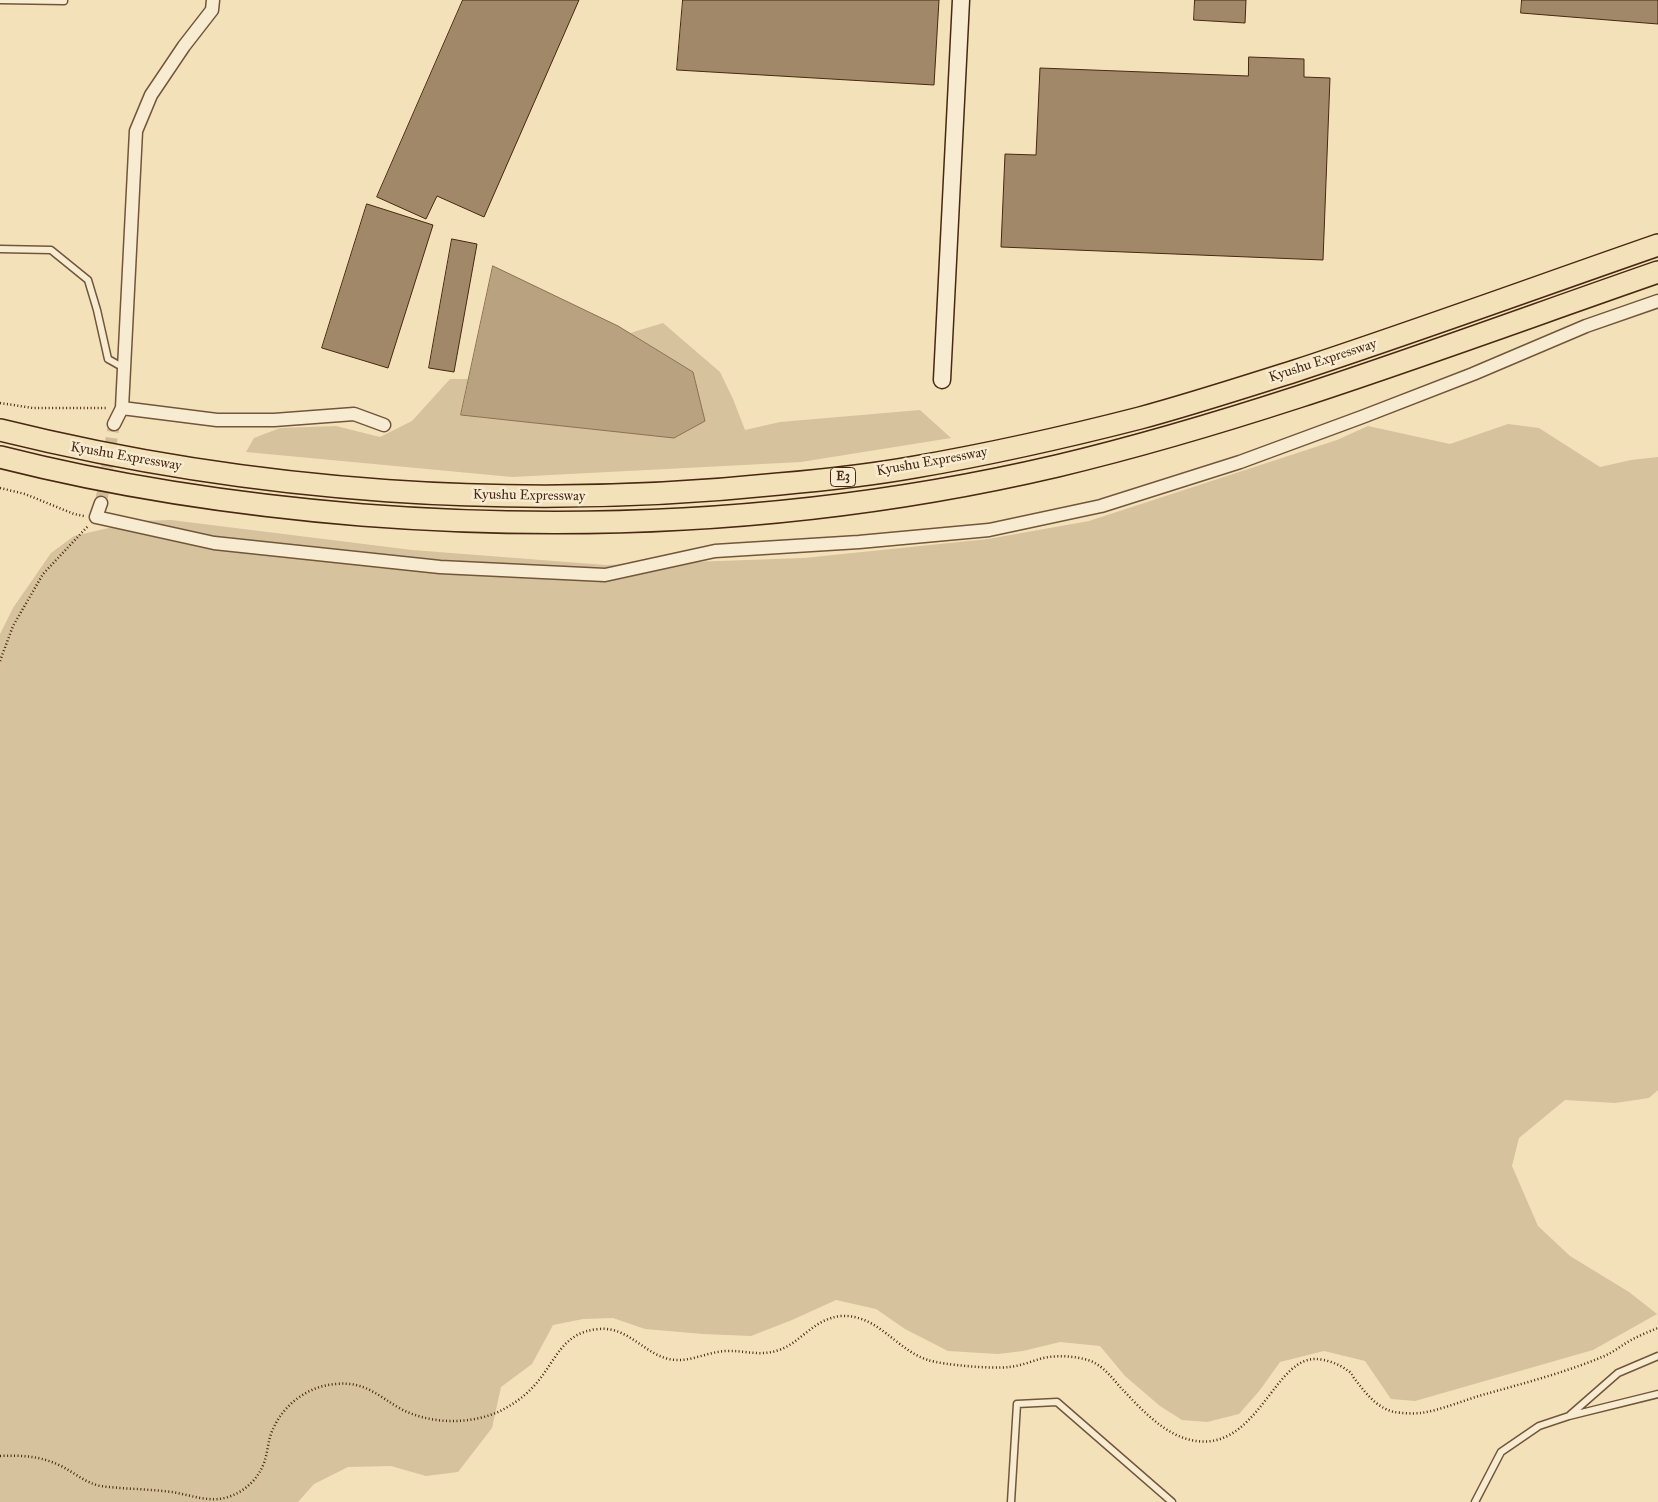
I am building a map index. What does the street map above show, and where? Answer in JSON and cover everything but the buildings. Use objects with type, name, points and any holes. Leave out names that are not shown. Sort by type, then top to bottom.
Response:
[{"type":"highway","name":"Kyushu Expressway","points":[[0,430],[60,445],[197,470],[287,482],[438,494],[554,497],[630,496],[833,479],[914,468],[1056,439],[1144,417],[1223,394],[1362,349],[1658,244]]},
{"type":"highway","name":"Kyushu Expressway","points":[[0,457],[48,469],[143,487],[280,508],[430,520],[505,523],[633,522],[838,505],[937,490],[1054,466],[1225,420],[1446,347],[1658,272]]},
{"type":"street","points":[[114,424],[122,408],[136,131],[151,95],[184,46],[212,10],[213,0]]},
{"type":"street","points":[[942,380],[961,0]]},
{"type":"street","points":[[101,503],[96,517],[214,544],[440,566],[605,575],[715,550],[859,542],[989,530],[1101,506],[1240,462],[1473,374],[1586,326],[1658,301]]},
{"type":"street","points":[[122,408],[217,420],[274,420],[354,414],[384,425]]},
{"type":"lane","points":[[0,0],[64,1]]},
{"type":"lane","points":[[0,249],[51,250],[88,280],[108,359],[124,368]]},
{"type":"lane","points":[[1569,1416],[1618,1373],[1658,1356]]},
{"type":"lane","points":[[1475,1502],[1501,1452],[1538,1426],[1569,1416],[1658,1394]]},
{"type":"lane","points":[[1011,1502],[1017,1404],[1058,1402],[1172,1502]]},
{"type":"path","points":[[0,403],[33,408],[122,408]]},
{"type":"path","points":[[0,488],[25,494],[74,514],[96,517]]},
{"type":"path","points":[[0,661],[13,626],[43,574],[96,517]]},
{"type":"path","points":[[0,1456],[24,1455],[42,1458],[62,1466],[88,1483],[100,1486],[175,1493],[201,1499],[219,1500],[236,1494],[250,1485],[263,1465],[271,1431],[280,1416],[291,1402],[308,1392],[324,1386],[341,1383],[364,1386],[403,1410],[422,1417],[436,1420],[466,1420],[498,1412],[520,1399],[537,1383],[564,1344],[581,1333],[594,1329],[610,1329],[622,1332],[657,1356],[680,1360],[722,1351],[761,1354],[783,1349],[812,1327],[825,1320],[838,1316],[856,1317],[870,1322],[911,1352],[929,1360],[1005,1368],[1024,1365],[1045,1358],[1066,1356],[1091,1361],[1106,1371],[1158,1425],[1188,1439],[1213,1441],[1237,1431],[1254,1416],[1288,1372],[1305,1360],[1321,1359],[1348,1370],[1370,1400],[1391,1412],[1419,1414],[1521,1384],[1606,1356],[1632,1340],[1658,1328]]},
{"type":"shaded area","points":[[493,266],[618,326],[693,372],[705,421],[674,438],[461,415]]},
{"type":"shaded area","points":[[663,323],[720,372],[745,430],[780,422],[920,410],[951,438],[801,462],[512,477],[246,452],[254,438],[280,428],[336,426],[380,437],[412,421],[450,379],[468,379],[461,415],[693,372],[630,333]]},
{"type":"shaded area","points":[[1508,424],[1539,428],[1600,467],[1631,460],[1658,457],[1658,1090],[1649,1098],[1615,1103],[1565,1100],[1519,1138],[1512,1166],[1538,1226],[1570,1256],[1629,1292],[1657,1314],[1593,1350],[1415,1401],[1391,1399],[1365,1361],[1324,1351],[1280,1362],[1260,1390],[1239,1414],[1207,1422],[1182,1420],[1160,1406],[1125,1376],[1100,1346],[1060,1342],[1023,1351],[998,1354],[948,1351],[905,1329],[876,1309],[836,1300],[751,1336],[645,1329],[613,1318],[583,1319],[553,1325],[532,1364],[501,1387],[492,1428],[458,1472],[426,1476],[391,1466],[348,1467],[314,1484],[298,1502],[0,1502],[0,634],[13,608],[51,553],[74,536],[139,521],[171,520],[412,550],[606,565],[804,558],[988,539],[1089,521],[1337,440],[1368,426],[1450,444]]},
{"type":"tunnel","points":[[101,503],[114,424]]}]
